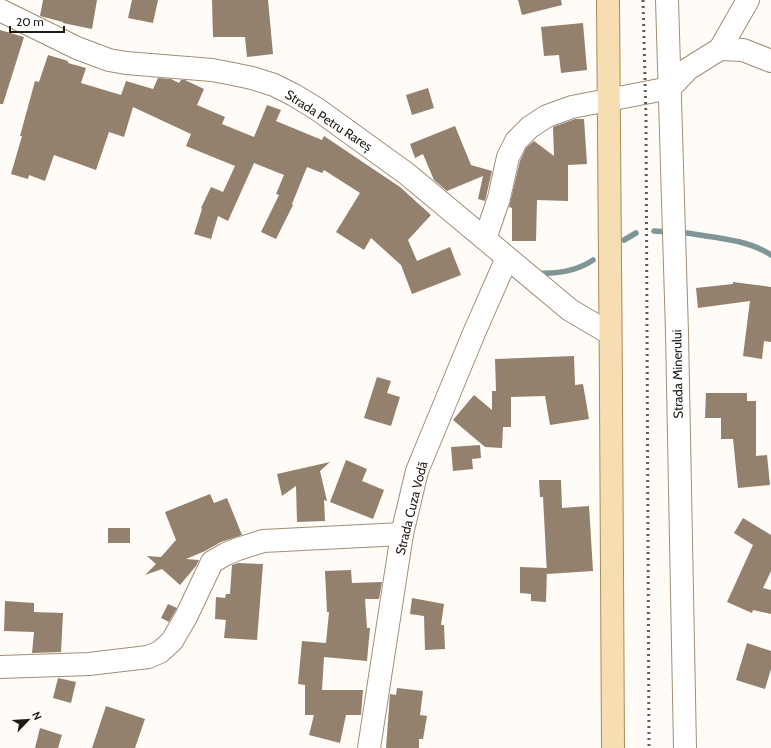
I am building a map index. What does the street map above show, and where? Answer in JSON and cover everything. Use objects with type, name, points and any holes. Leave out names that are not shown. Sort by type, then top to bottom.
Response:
[{"type":"main road","points":[[608,0],[609,333],[613,563],[612,748]]},
{"type":"street","name":"Strada Minerului","points":[[667,0],[677,333],[685,748]]},
{"type":"street","points":[[485,239],[501,192],[508,157],[516,141],[530,127],[547,116],[572,107],[670,88],[688,69],[720,49],[748,0]]},
{"type":"street","name":"Strada Petru Rareș","points":[[0,10],[77,48],[109,60],[139,65],[212,70],[252,78],[274,85],[294,95],[356,136],[407,174],[570,310],[609,333]]},
{"type":"street","points":[[720,49],[743,50],[771,61]]},
{"type":"street","name":"Strada Cuza Vodă","points":[[369,748],[402,534],[417,471],[474,332],[507,258]]},
{"type":"street","points":[[0,667],[89,664],[148,657],[160,652],[172,641],[186,617],[212,562],[238,549],[263,541],[402,534]]},
{"type":"building","points":[[43,0],[97,0],[92,29],[63,23],[40,16]]},
{"type":"building","points":[[132,0],[158,0],[153,23],[128,18]]},
{"type":"building","points":[[212,0],[268,0],[273,54],[247,57],[245,37],[213,37]]},
{"type":"building","points":[[518,0],[561,0],[562,5],[522,15]]},
{"type":"building","points":[[583,23],[587,70],[561,73],[559,55],[544,56],[541,27]]},
{"type":"building","points":[[0,30],[24,37],[3,104],[0,104]]},
{"type":"building","points":[[48,55],[86,68],[81,83],[121,95],[126,81],[153,89],[158,78],[171,79],[179,83],[181,80],[185,80],[204,89],[197,105],[225,117],[222,124],[254,137],[267,105],[281,110],[276,121],[322,140],[324,136],[400,187],[431,215],[408,240],[417,261],[450,247],[461,275],[412,294],[401,265],[371,238],[364,250],[336,232],[360,193],[324,170],[322,173],[307,167],[292,204],[293,205],[276,239],[261,232],[279,195],[276,194],[284,175],[254,163],[228,221],[218,216],[211,239],[194,234],[202,209],[201,208],[211,187],[223,192],[235,166],[186,146],[191,134],[133,107],[124,137],[109,132],[96,170],[54,155],[45,181],[29,175],[28,179],[11,174],[35,81],[39,82]]},
{"type":"building","points":[[428,88],[434,108],[412,115],[406,95]]},
{"type":"building","points":[[575,119],[584,119],[587,164],[568,165],[568,201],[537,200],[536,241],[512,241],[512,208],[509,207],[520,161],[526,148],[534,141],[554,156],[553,127]]},
{"type":"building","points":[[455,126],[471,165],[492,171],[485,201],[478,199],[483,176],[447,191],[434,180],[423,154],[415,158],[410,144]]},
{"type":"building","points":[[733,282],[771,287],[771,342],[764,341],[762,359],[743,356],[750,301],[698,308],[696,288],[733,284]]},
{"type":"building","points":[[574,356],[575,385],[583,384],[589,419],[550,425],[545,396],[511,397],[511,427],[503,427],[502,448],[485,447],[453,420],[474,395],[492,410],[492,391],[496,391],[495,359]]},
{"type":"building","points":[[377,377],[391,381],[387,393],[400,397],[391,426],[364,418]]},
{"type":"building","points":[[706,393],[747,393],[747,401],[756,401],[756,456],[767,455],[770,485],[738,488],[733,439],[721,439],[721,418],[705,418]]},
{"type":"building","points":[[480,445],[481,458],[472,459],[473,469],[453,471],[451,447]]},
{"type":"building","points":[[346,460],[367,469],[362,481],[384,490],[373,519],[330,502]]},
{"type":"building","points":[[330,462],[320,471],[327,501],[324,500],[325,521],[297,522],[296,486],[282,496],[277,474]]},
{"type":"building","points":[[539,480],[561,480],[562,508],[589,506],[593,571],[547,574],[543,497],[540,497]]},
{"type":"building","points":[[210,494],[214,503],[227,498],[242,535],[221,542],[186,559],[199,560],[196,566],[180,585],[162,569],[145,575],[156,564],[147,556],[161,557],[176,540],[165,512]]},
{"type":"building","points":[[743,518],[771,535],[771,571],[763,588],[771,590],[771,614],[753,610],[752,613],[727,602],[753,545],[734,533]]},
{"type":"building","points":[[108,528],[130,528],[130,543],[108,543]]},
{"type":"building","points":[[238,563],[263,564],[257,640],[224,638],[226,620],[215,619],[216,597],[225,598],[226,594],[230,594],[232,565]]},
{"type":"building","points":[[520,567],[547,568],[546,602],[531,601],[531,594],[520,593]]},
{"type":"building","points":[[351,570],[352,583],[382,582],[379,599],[365,599],[367,628],[370,628],[367,661],[324,657],[322,690],[363,690],[361,715],[346,715],[340,743],[309,735],[314,715],[305,715],[305,685],[298,684],[302,641],[326,643],[329,612],[327,612],[325,571]]},
{"type":"building","points":[[412,598],[444,604],[441,625],[444,625],[445,649],[425,650],[424,616],[410,614]]},
{"type":"building","points":[[5,601],[34,603],[34,612],[63,613],[61,652],[32,653],[34,632],[4,631]]},
{"type":"building","points":[[168,604],[177,608],[169,622],[161,618]]},
{"type":"building","points":[[747,643],[771,651],[771,669],[765,689],[736,680]]},
{"type":"building","points":[[58,678],[76,682],[71,703],[53,698]]},
{"type":"building","points":[[397,688],[423,691],[420,715],[427,716],[423,739],[419,739],[419,748],[386,748],[390,694],[396,695]]},
{"type":"building","points":[[106,706],[145,719],[135,748],[92,748]]},
{"type":"building","points":[[40,728],[62,735],[58,748],[35,748]]},
{"type":"waterway","points":[[654,231],[669,232]]},
{"type":"waterway","points":[[624,240],[636,233]]},
{"type":"waterway","points":[[687,233],[741,242],[771,255]]},
{"type":"waterway","points":[[536,273],[566,271],[580,267],[593,260]]},
{"type":"railway","points":[[643,0],[646,118],[649,748]]}]
